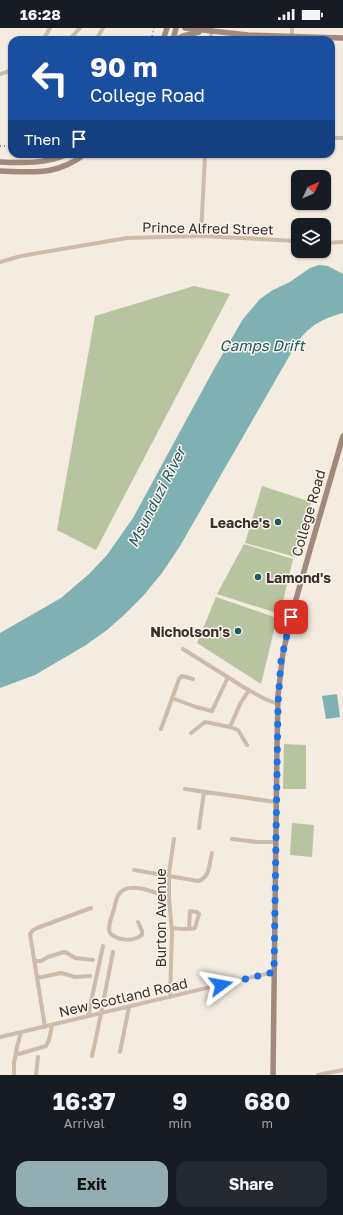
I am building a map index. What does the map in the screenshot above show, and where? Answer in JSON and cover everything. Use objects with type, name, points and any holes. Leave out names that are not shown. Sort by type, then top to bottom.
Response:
[{"type":"street","points":[[73,36],[80,28]]},
{"type":"street","points":[[185,28],[256,36]]},
{"type":"street","points":[[292,28],[292,36]]},
{"type":"street","points":[[183,36],[209,30]]},
{"type":"street","points":[[0,162],[41,162],[54,158]]},
{"type":"street","points":[[0,171],[48,171],[64,167],[79,158]]},
{"type":"street","points":[[201,236],[205,158]]},
{"type":"street","name":"Prince Alfred Street","points":[[0,262],[21,256],[119,238],[201,236],[291,241]]},
{"type":"street","points":[[331,243],[343,242]]},
{"type":"street","name":"College Road","points":[[273,1075],[276,802],[278,704],[281,661],[288,630],[343,436]]},
{"type":"street","points":[[183,649],[228,678],[265,699],[278,704]]},
{"type":"street","points":[[161,729],[181,676],[193,679]]},
{"type":"street","points":[[172,698],[212,711],[228,678]]},
{"type":"street","points":[[230,727],[240,704],[249,690]]},
{"type":"street","points":[[191,734],[205,722],[238,730],[247,745]]},
{"type":"street","points":[[185,789],[276,802]]},
{"type":"street","points":[[199,828],[204,792]]},
{"type":"street","name":"Burton Avenue","points":[[170,997],[172,928],[169,898],[169,876],[174,839]]},
{"type":"street","points":[[232,839],[257,842],[276,842]]},
{"type":"street","points":[[134,870],[195,882],[203,879],[207,874],[212,853]]},
{"type":"street","points":[[138,922],[142,935],[138,938],[121,939],[116,938],[110,933],[109,926],[116,902],[123,890],[134,887],[169,898]]},
{"type":"street","points":[[45,1026],[30,934],[33,930],[91,908]]},
{"type":"street","points":[[172,928],[189,929],[196,928],[199,914],[192,910],[189,913],[189,929]]},
{"type":"street","points":[[88,1016],[104,946]]},
{"type":"street","points":[[34,961],[41,961],[64,952],[75,958],[93,960]]},
{"type":"street","points":[[92,1056],[102,1013],[113,952]]},
{"type":"street","name":"New Scotland Road","points":[[0,1037],[274,972]]},
{"type":"street","points":[[37,978],[61,973],[75,977],[90,976]]},
{"type":"street","points":[[120,1052],[129,1007]]},
{"type":"street","points":[[16,1053],[19,1054],[46,1046],[49,1040],[52,1025]]},
{"type":"street","points":[[14,1075],[14,1062],[21,1032]]},
{"type":"street","points":[[36,1075],[38,1057]]},
{"type":"street","points":[[318,1075],[343,1070]]},
{"type":"green space","points":[[194,286],[230,294],[96,550],[57,530],[95,316]]},
{"type":"green space","name":"Leache's","points":[[262,486],[311,502],[295,557],[245,543]]},
{"type":"green space","name":"Lamond's","points":[[244,544],[293,559],[280,614],[217,594]]},
{"type":"green space","name":"Nicholson's","points":[[216,597],[277,618],[261,684],[197,643]]},
{"type":"green space","points":[[284,744],[306,745],[306,789],[283,789]]},
{"type":"green space","points":[[292,823],[314,825],[312,857],[290,855]]},
{"type":"water","name":"Camps Drift","points":[[319,265],[328,266],[343,274],[343,313],[313,326],[298,341],[180,546],[162,573],[143,596],[124,615],[107,630],[86,645],[35,675],[0,688],[0,633],[61,598],[89,574],[107,555],[133,518],[243,319],[260,299],[273,290],[290,282],[310,268]]},
{"type":"water","points":[[337,694],[340,717],[326,719],[322,696]]},
{"type":"railway","points":[[152,36],[154,28]]},
{"type":"railway","points":[[0,146],[8,146]]},
{"type":"place","name":"Leache's","points":[[278,522]]},
{"type":"place","name":"Lamond's","points":[[258,577]]},
{"type":"place","name":"Nicholson's","points":[[238,631]]},
{"type":"route","points":[[221,985],[274,972],[278,704],[281,661],[291,617]]},
{"type":"water label","name":"Msunduzi River","points":[[156,497]]}]
